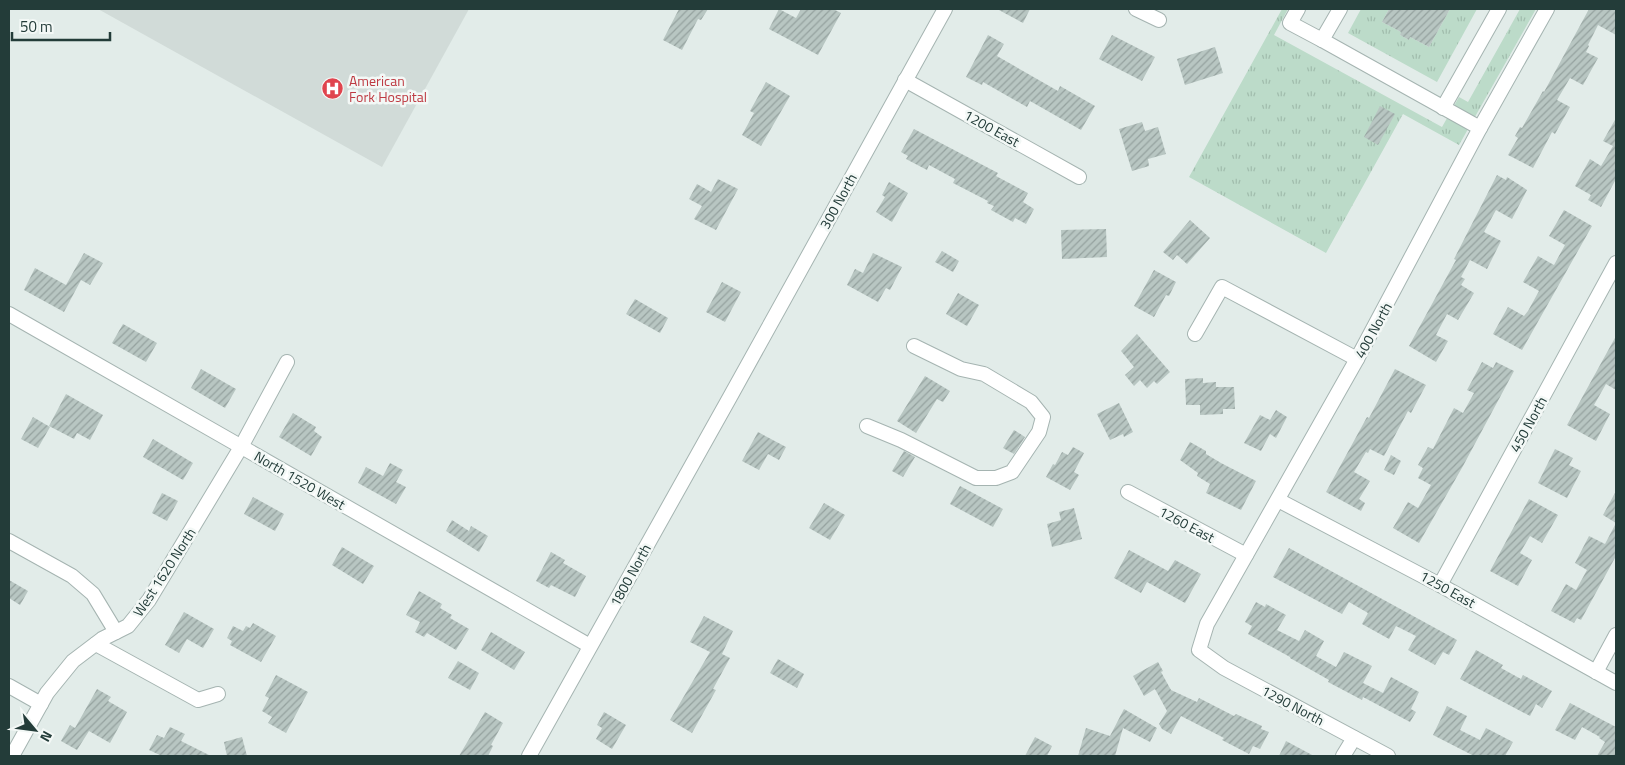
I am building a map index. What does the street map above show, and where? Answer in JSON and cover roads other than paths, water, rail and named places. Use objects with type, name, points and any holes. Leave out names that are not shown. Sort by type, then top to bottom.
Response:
[{"type":"street","name":"300 North","points":[[732,394],[945,9]]},
{"type":"street","points":[[1136,9],[1159,20]]},
{"type":"street","points":[[1298,9],[1290,22],[1480,128]]},
{"type":"street","points":[[1322,40],[1340,9]]},
{"type":"street","points":[[1443,108],[1499,9]]},
{"type":"street","name":"400 North","points":[[1199,650],[1207,624],[1357,358],[1546,9]]},
{"type":"street","name":"1200 East","points":[[906,80],[1079,176]]},
{"type":"street","name":"450 North","points":[[1440,584],[1616,263]]},
{"type":"street","points":[[1195,334],[1222,287],[1357,358]]},
{"type":"street","name":"North 1520 West","points":[[9,314],[590,646]]},
{"type":"street","points":[[867,426],[901,440],[976,478],[996,478],[1012,472],[1039,432],[1043,417],[1031,402],[984,374],[961,369],[914,346]]},
{"type":"street","name":"West 1620 North","points":[[12,756],[47,693],[73,661],[96,644],[128,626],[148,600],[241,447],[286,362]]},
{"type":"street","name":"1800 North","points":[[529,756],[732,394]]},
{"type":"street","name":"1260 East","points":[[1128,492],[1246,555]]},
{"type":"street","name":"1250 East","points":[[1278,500],[1440,584],[1616,683]]},
{"type":"street","points":[[9,541],[72,576],[93,594],[116,632]]},
{"type":"street","points":[[1596,672],[1616,635]]},
{"type":"street","points":[[96,644],[198,700],[218,694]]},
{"type":"street","name":"1290 North","points":[[1199,650],[1224,668],[1388,756]]},
{"type":"street","points":[[9,686],[41,704]]},
{"type":"street","points":[[1343,756],[1354,738]]},
{"type":"place","name":"American Fork Hospital","points":[[333,88]]}]
